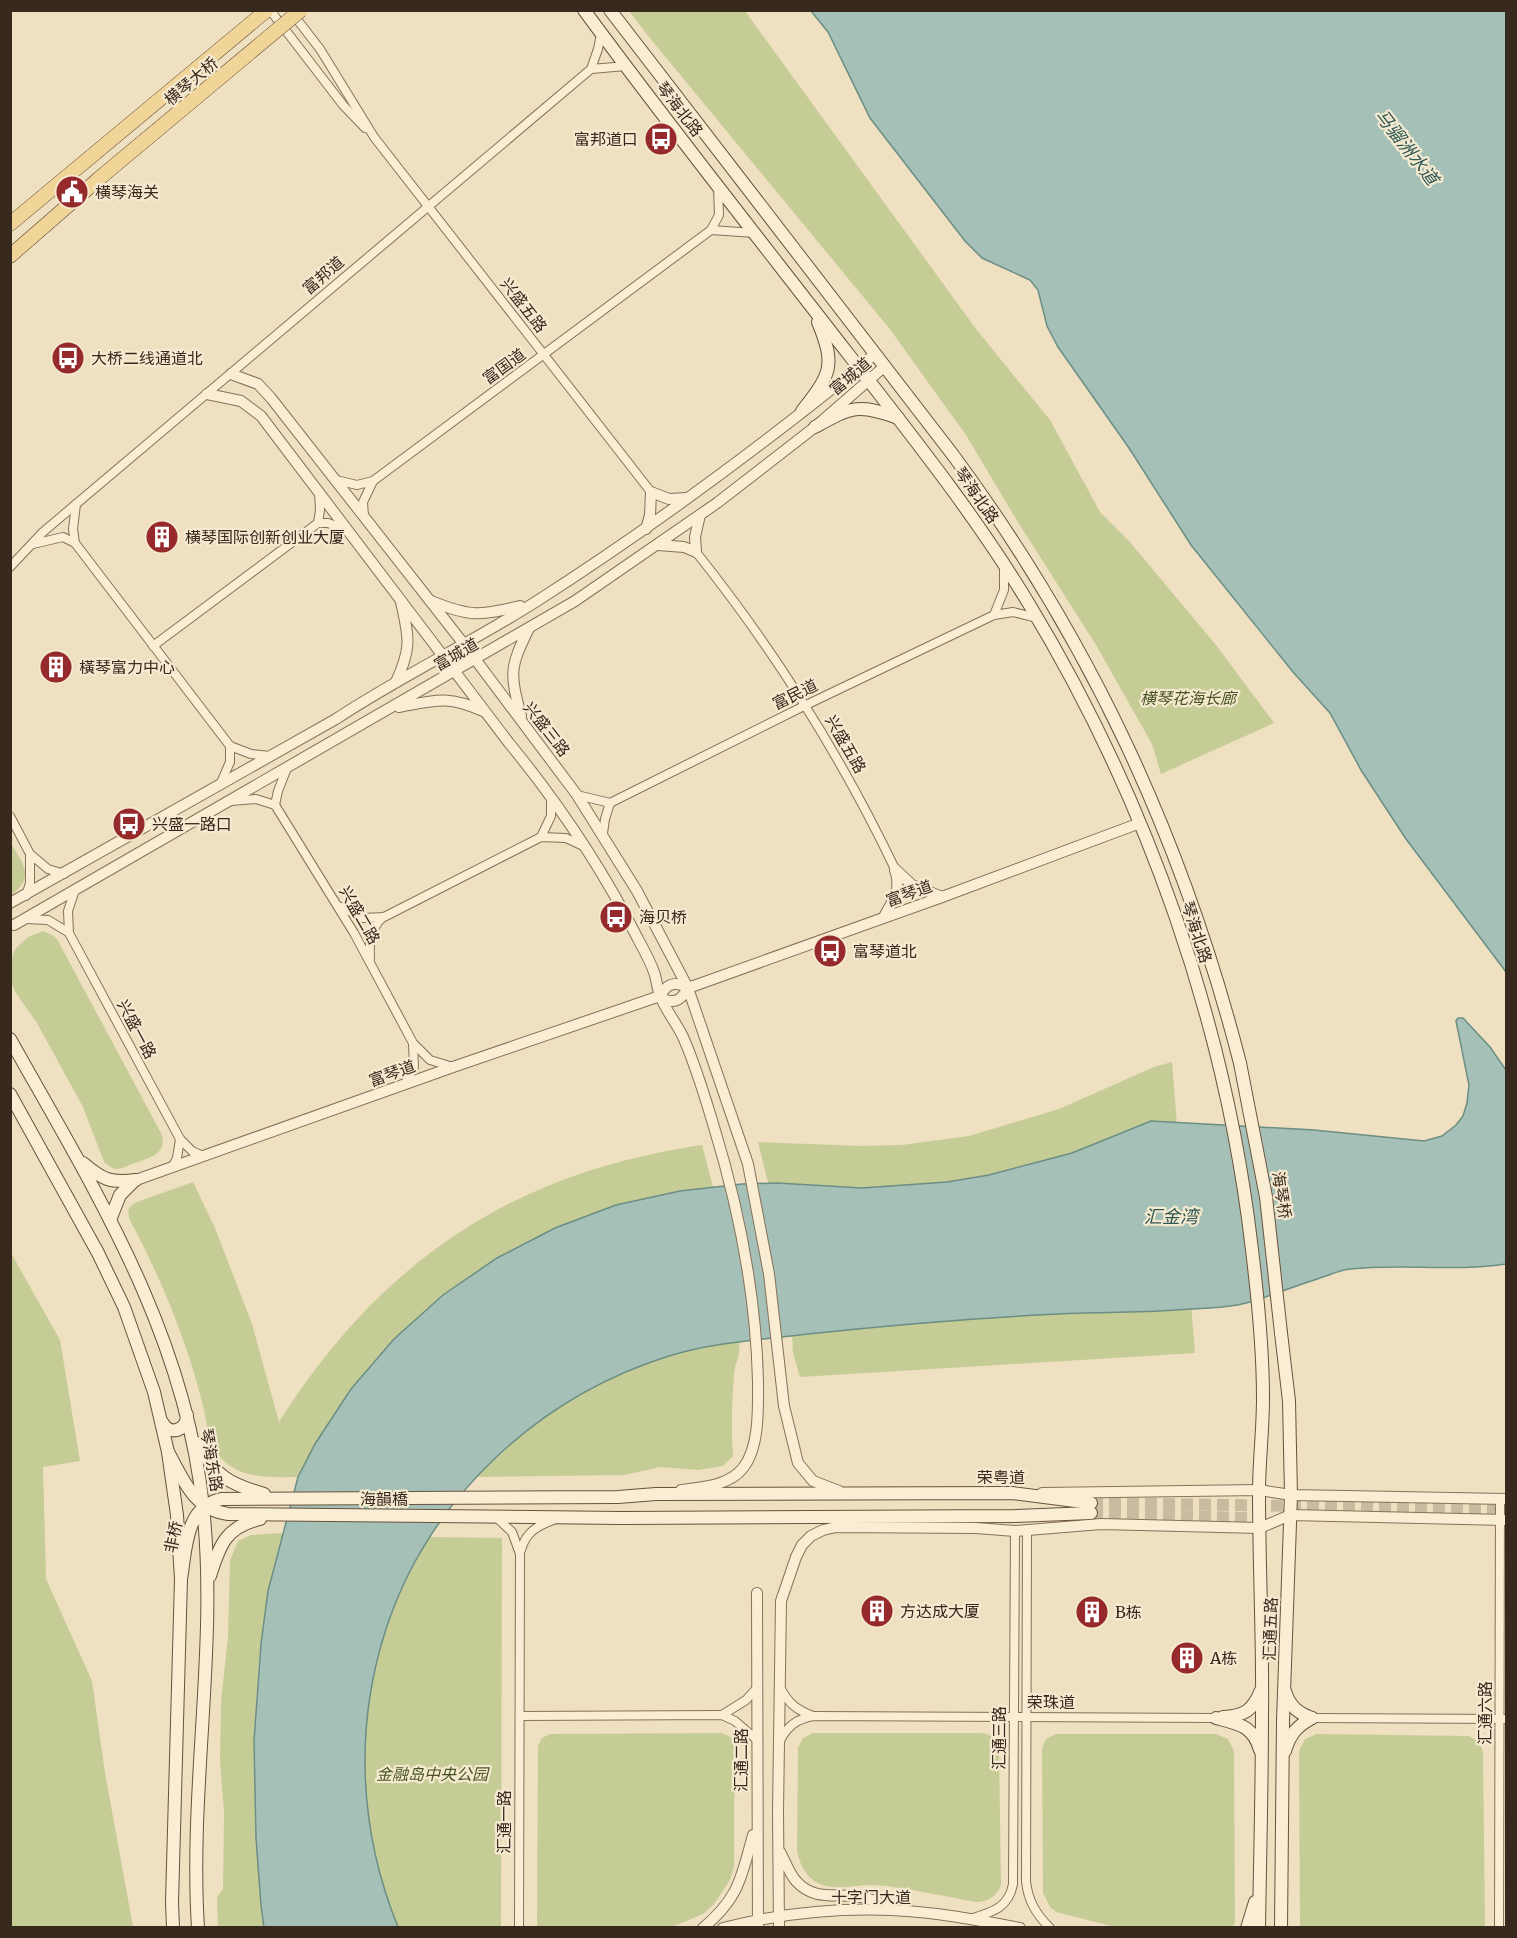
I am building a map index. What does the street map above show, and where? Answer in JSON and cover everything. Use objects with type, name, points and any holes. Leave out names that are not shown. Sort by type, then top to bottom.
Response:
[{"type":"main road","name":"横琴大桥","points":[[10,224],[268,10]]},
{"type":"main road","name":"横琴大桥","points":[[10,256],[301,10]]},
{"type":"main road","name":"琴海北路","points":[[584,10],[961,500],[1004,563],[1088,711],[1140,823],[1166,892],[1190,962],[1220,1068],[1246,1201],[1260,1334]]},
{"type":"main road","name":"琴海北路","points":[[610,10],[978,488],[1067,628],[1107,702],[1147,786],[1186,885],[1210,956],[1240,1063]]},
{"type":"main road","points":[[802,411],[821,387],[829,367],[827,344],[812,307]]},
{"type":"main road","points":[[815,427],[842,412],[855,408],[877,410],[898,418]]},
{"type":"main road","name":"琴海东路","points":[[10,1039],[138,1275],[174,1367],[191,1432],[203,1506],[207,1586],[196,1848],[198,1928]]},
{"type":"main road","name":"海琴桥","points":[[1240,1063],[1266,1197],[1281,1333]]},
{"type":"main road","points":[[10,1094],[112,1280],[145,1363],[168,1452],[177,1515],[181,1579],[172,1890],[173,1928]]},
{"type":"main road","points":[[77,1159],[107,1180],[117,1182],[136,1180]]},
{"type":"main road","points":[[110,1220],[120,1195],[136,1180]]},
{"type":"main road","name":"汇通五路","points":[[1281,1333],[1289,1401],[1291,1495],[1284,1687],[1281,1927]]},
{"type":"main road","name":"汇通五路","points":[[1259,1928],[1262,1688],[1259,1490],[1263,1391],[1260,1334]]},
{"type":"main road","points":[[161,1420],[170,1430],[177,1430],[183,1427],[187,1421],[187,1415]]},
{"type":"main road","points":[[191,1432],[207,1461],[221,1476],[235,1485],[273,1497]]},
{"type":"main road","points":[[168,1452],[190,1492],[203,1506],[224,1513],[273,1516]]},
{"type":"main road","points":[[495,1516],[1015,1516],[1091,1508],[1012,1493]]},
{"type":"main road","name":"荣粤道","points":[[495,1498],[618,1497],[656,1494],[1012,1493]]},
{"type":"main road","points":[[203,1506],[222,1499],[273,1497]]},
{"type":"main road","name":"海韻橋","points":[[273,1497],[495,1498]]},
{"type":"main road","name":"非桥","points":[[181,1579],[191,1526],[195,1515],[203,1506]]},
{"type":"main road","points":[[207,1586],[218,1552],[226,1537],[245,1523],[273,1516]]},
{"type":"main road","name":"海韻橋","points":[[273,1516],[495,1516]]},
{"type":"main road","points":[[1284,1687],[1292,1706],[1299,1714],[1312,1718]]},
{"type":"main road","points":[[1216,1718],[1240,1716],[1252,1707],[1262,1688]]},
{"type":"main road","points":[[1216,1718],[1249,1730],[1255,1736],[1262,1756]]},
{"type":"main road","points":[[1283,1761],[1293,1732],[1312,1718]]},
{"type":"main road","points":[[1247,1928],[1259,1890]]},
{"type":"street","points":[[268,10],[343,105],[374,137]]},
{"type":"street","points":[[291,10],[320,49],[374,137]]},
{"type":"street","points":[[601,34],[597,55],[591,69],[626,66]]},
{"type":"street","name":"富邦道","points":[[76,504],[591,69]]},
{"type":"street","name":"兴盛五路","points":[[374,137],[651,492]]},
{"type":"street","points":[[718,185],[719,215],[711,230],[755,233]]},
{"type":"street","name":"富国道","points":[[373,481],[711,230]]},
{"type":"street","name":"富城道","points":[[10,903],[220,785],[535,602],[688,498],[875,354]]},
{"type":"street","name":"富城道","points":[[12,927],[575,601],[700,515],[815,427],[885,366]]},
{"type":"street","name":"兴盛三路","points":[[231,374],[258,384],[272,398],[463,643],[577,795],[638,891],[688,988],[748,1164],[763,1237],[779,1347],[784,1406],[798,1463],[813,1482],[848,1494]]},
{"type":"street","points":[[207,394],[241,401],[261,416],[550,793],[588,850],[639,941],[654,972],[660,996],[682,1036],[707,1102],[727,1168],[745,1259],[757,1350],[758,1411],[750,1458],[743,1469],[725,1481],[656,1494]]},
{"type":"street","points":[[336,480],[357,485],[373,481]]},
{"type":"street","points":[[364,518],[363,502],[373,481]]},
{"type":"street","points":[[318,523],[321,510],[319,492]]},
{"type":"street","points":[[645,529],[650,514],[651,492],[669,499],[688,498]]},
{"type":"street","points":[[75,543],[73,529],[76,504]]},
{"type":"street","points":[[10,567],[43,532],[76,504]]},
{"type":"street","points":[[657,545],[677,546],[696,552],[694,537],[700,515]]},
{"type":"street","points":[[153,646],[318,523],[328,523],[347,530]]},
{"type":"street","points":[[32,544],[63,537],[75,543],[230,746],[251,754],[270,756]]},
{"type":"street","name":"兴盛五路","points":[[696,552],[743,612],[806,705],[853,786],[895,869]]},
{"type":"street","points":[[994,615],[1004,590],[1004,563]]},
{"type":"street","points":[[396,682],[405,662],[408,647],[408,632],[400,599]]},
{"type":"street","points":[[429,600],[473,615],[490,614],[535,602]]},
{"type":"street","points":[[994,615],[1013,612],[1037,618]]},
{"type":"street","name":"富民道","points":[[610,803],[806,705],[994,615]]},
{"type":"street","points":[[522,722],[513,684],[513,669],[516,655],[529,628]]},
{"type":"street","points":[[390,709],[445,699],[462,702],[486,712]]},
{"type":"street","points":[[220,785],[230,762],[230,746]]},
{"type":"street","points":[[230,801],[256,799],[275,806],[287,768]]},
{"type":"street","points":[[541,837],[551,816],[550,793]]},
{"type":"street","points":[[577,795],[610,803],[603,833]]},
{"type":"street","name":"兴盛二路","points":[[275,806],[338,905],[413,1043],[430,1060],[453,1067]]},
{"type":"street","points":[[10,816],[30,854],[48,868],[64,874]]},
{"type":"street","name":"富琴道","points":[[688,988],[1140,823]]},
{"type":"street","points":[[370,962],[370,937],[384,916],[541,837],[566,838],[588,850]]},
{"type":"street","points":[[26,896],[30,883],[30,854]]},
{"type":"street","points":[[895,869],[912,885],[942,897]]},
{"type":"street","points":[[884,917],[897,894],[898,881],[895,869]]},
{"type":"street","points":[[69,933],[68,911],[75,890]]},
{"type":"street","points":[[338,905],[363,918],[384,916]]},
{"type":"street","points":[[24,919],[48,920],[69,933]]},
{"type":"street","name":"兴盛一路","points":[[69,933],[180,1139],[192,1151],[203,1156]]},
{"type":"street","points":[[672,983],[679,983],[688,988],[681,999],[675,1001],[667,1001],[660,996],[666,986],[672,983]]},
{"type":"street","name":"富琴道","points":[[136,1180],[660,996]]},
{"type":"street","points":[[405,1084],[414,1067],[413,1043]]},
{"type":"street","points":[[173,1166],[177,1158],[180,1139]]},
{"type":"street","name":"荣粤道","points":[[1012,1493],[1259,1490],[1291,1495],[1503,1499]]},
{"type":"street","name":"汇通六路","points":[[1500,1928],[1503,1499]]},
{"type":"street","points":[[779,1922],[781,1602],[796,1557],[802,1545],[811,1536],[836,1527],[976,1528],[1014,1531],[1101,1524],[1260,1528],[1290,1515],[1503,1520]]},
{"type":"street","points":[[495,1516],[512,1532],[520,1554]]},
{"type":"street","points":[[520,1554],[523,1542],[530,1533],[539,1526],[561,1517]]},
{"type":"street","name":"汇通三路","points":[[1027,1530],[1026,1889],[1034,1909],[1050,1928]]},
{"type":"street","name":"汇通三路","points":[[969,1919],[997,1910],[1007,1900],[1012,1890],[1014,1531]]},
{"type":"street","name":"汇通一路","points":[[519,1928],[520,1554]]},
{"type":"street","name":"汇通二路","points":[[757,1593],[758,1924]]},
{"type":"street","points":[[779,1672],[780,1688],[787,1701],[799,1711],[813,1716]]},
{"type":"street","points":[[722,1715],[746,1700],[756,1689]]},
{"type":"street","points":[[520,1716],[722,1715],[735,1721],[756,1739]]},
{"type":"street","points":[[779,1743],[784,1732],[792,1724],[802,1718],[813,1716]]},
{"type":"street","name":"荣珠道","points":[[813,1716],[1216,1718]]},
{"type":"street","points":[[1312,1718],[1503,1719]]},
{"type":"street","points":[[703,1928],[724,1909],[734,1895],[741,1879],[757,1820]]},
{"type":"street","points":[[778,1848],[791,1875],[807,1890],[820,1895],[865,1897],[892,1910]]},
{"type":"street","name":"十字门大道","points":[[723,1928],[779,1922],[836,1911],[892,1910],[969,1919],[1020,1928]]},
{"type":"green space","name":"横琴花海长廊","points":[[629,11],[745,11],[976,329],[1050,420],[1100,512],[1129,541],[1216,645],[1274,723],[1161,774],[1152,744],[1096,645],[966,435],[889,328]]},
{"type":"green space","points":[[10,842],[25,870],[23,882],[11,895]]},
{"type":"green space","points":[[43,931],[54,936],[58,941],[161,1133],[163,1140],[160,1150],[151,1157],[118,1169],[104,1162],[83,1107],[37,1023],[16,993],[11,982],[11,959],[16,948],[28,937]]},
{"type":"green space","points":[[1172,1062],[1195,1353],[800,1377],[793,1353],[790,1293],[775,1211],[758,1142],[862,1146],[902,1145],[969,1136],[1059,1109],[1154,1067]]},
{"type":"green space","points":[[702,1145],[713,1187],[645,1199],[581,1218],[522,1245],[468,1278],[418,1317],[373,1364],[333,1417],[298,1477],[256,1476],[237,1470],[216,1452],[180,1331],[128,1215],[129,1208],[137,1202],[193,1182],[215,1228],[252,1324],[279,1422],[319,1365],[361,1315],[408,1271],[458,1234],[512,1202],[570,1177],[633,1158]]},
{"type":"green space","points":[[11,1253],[60,1340],[80,1461],[43,1467],[46,1579],[92,1681],[105,1773],[133,1927],[11,1927]]},
{"type":"green space","points":[[739,1342],[733,1395],[733,1456],[723,1466],[698,1470],[660,1467],[625,1475],[476,1477],[533,1426],[595,1386],[629,1370],[664,1358],[701,1348]]},
{"type":"green space","points":[[283,1533],[264,1617],[257,1697],[255,1751],[257,1836],[264,1927],[218,1927],[217,1897],[223,1889],[224,1813],[220,1761],[221,1702],[228,1637],[230,1560],[238,1541],[251,1535]]},
{"type":"green space","name":"金融岛中央公园","points":[[429,1537],[502,1538],[501,1927],[398,1928],[384,1890],[374,1850],[365,1770],[370,1689],[379,1650],[392,1611]]},
{"type":"green space","points":[[722,1733],[734,1739],[738,1751],[734,1802],[734,1866],[730,1880],[714,1904],[703,1914],[672,1927],[537,1927],[538,1746],[542,1738],[550,1734]]},
{"type":"green space","points":[[813,1733],[982,1733],[993,1736],[999,1744],[1001,1885],[997,1893],[988,1900],[976,1902],[875,1885],[826,1886],[807,1875],[797,1851],[798,1748],[803,1738]]},
{"type":"green space","points":[[1056,1734],[1216,1734],[1228,1739],[1234,1751],[1235,1922],[1233,1927],[1115,1927],[1056,1912],[1050,1907],[1043,1893],[1042,1749],[1046,1739]]},
{"type":"green space","points":[[1317,1734],[1469,1736],[1478,1741],[1483,1751],[1485,1927],[1300,1927],[1299,1751],[1305,1739]]},
{"type":"water","name":"马骝洲水道","points":[[811,11],[1506,11],[1506,972],[1406,839],[1361,770],[1330,713],[1293,672],[1191,545],[1129,448],[1058,347],[1047,326],[1038,290],[1030,280],[982,258],[965,241],[870,118],[828,32]]},
{"type":"water","name":"汇金湾","points":[[1458,1018],[1463,1018],[1490,1047],[1506,1070],[1506,1264],[1467,1267],[1369,1267],[1346,1270],[1238,1305],[1220,1307],[964,1320],[720,1344],[669,1356],[621,1374],[576,1398],[533,1426],[494,1459],[460,1496],[430,1537],[405,1581],[386,1629],[376,1666],[365,1741],[365,1779],[375,1854],[398,1927],[264,1928],[256,1838],[254,1741],[261,1644],[268,1591],[298,1477],[315,1444],[351,1389],[394,1339],[443,1295],[497,1258],[555,1228],[616,1205],[680,1191],[742,1184],[777,1183],[862,1188],[947,1182],[989,1175],[1072,1153],[1151,1121],[1314,1130],[1424,1141],[1442,1136],[1456,1125],[1463,1116],[1467,1103],[1469,1085],[1456,1021]]},
{"type":"tunnel","points":[[1091,1503],[1506,1509]]},
{"type":"tunnel","points":[[1091,1513],[1270,1519]]},
{"type":"place","name":"富邦道口","points":[[661,139]]},
{"type":"place","name":"横琴海关","points":[[72,192]]},
{"type":"place","name":"大桥二线通道北","points":[[68,358]]},
{"type":"place","name":"横琴国际创新创业大厦","points":[[162,537]]},
{"type":"place","name":"橫琴富力中心","points":[[56,667]]},
{"type":"place","name":"兴盛一路口","points":[[129,824]]},
{"type":"place","name":"海贝桥","points":[[616,917]]},
{"type":"place","name":"富琴道北","points":[[830,951]]},
{"type":"place","name":"方达成大厦","points":[[877,1611]]},
{"type":"place","name":"B栋","points":[[1092,1612]]},
{"type":"place","name":"A栋","points":[[1187,1658]]}]
